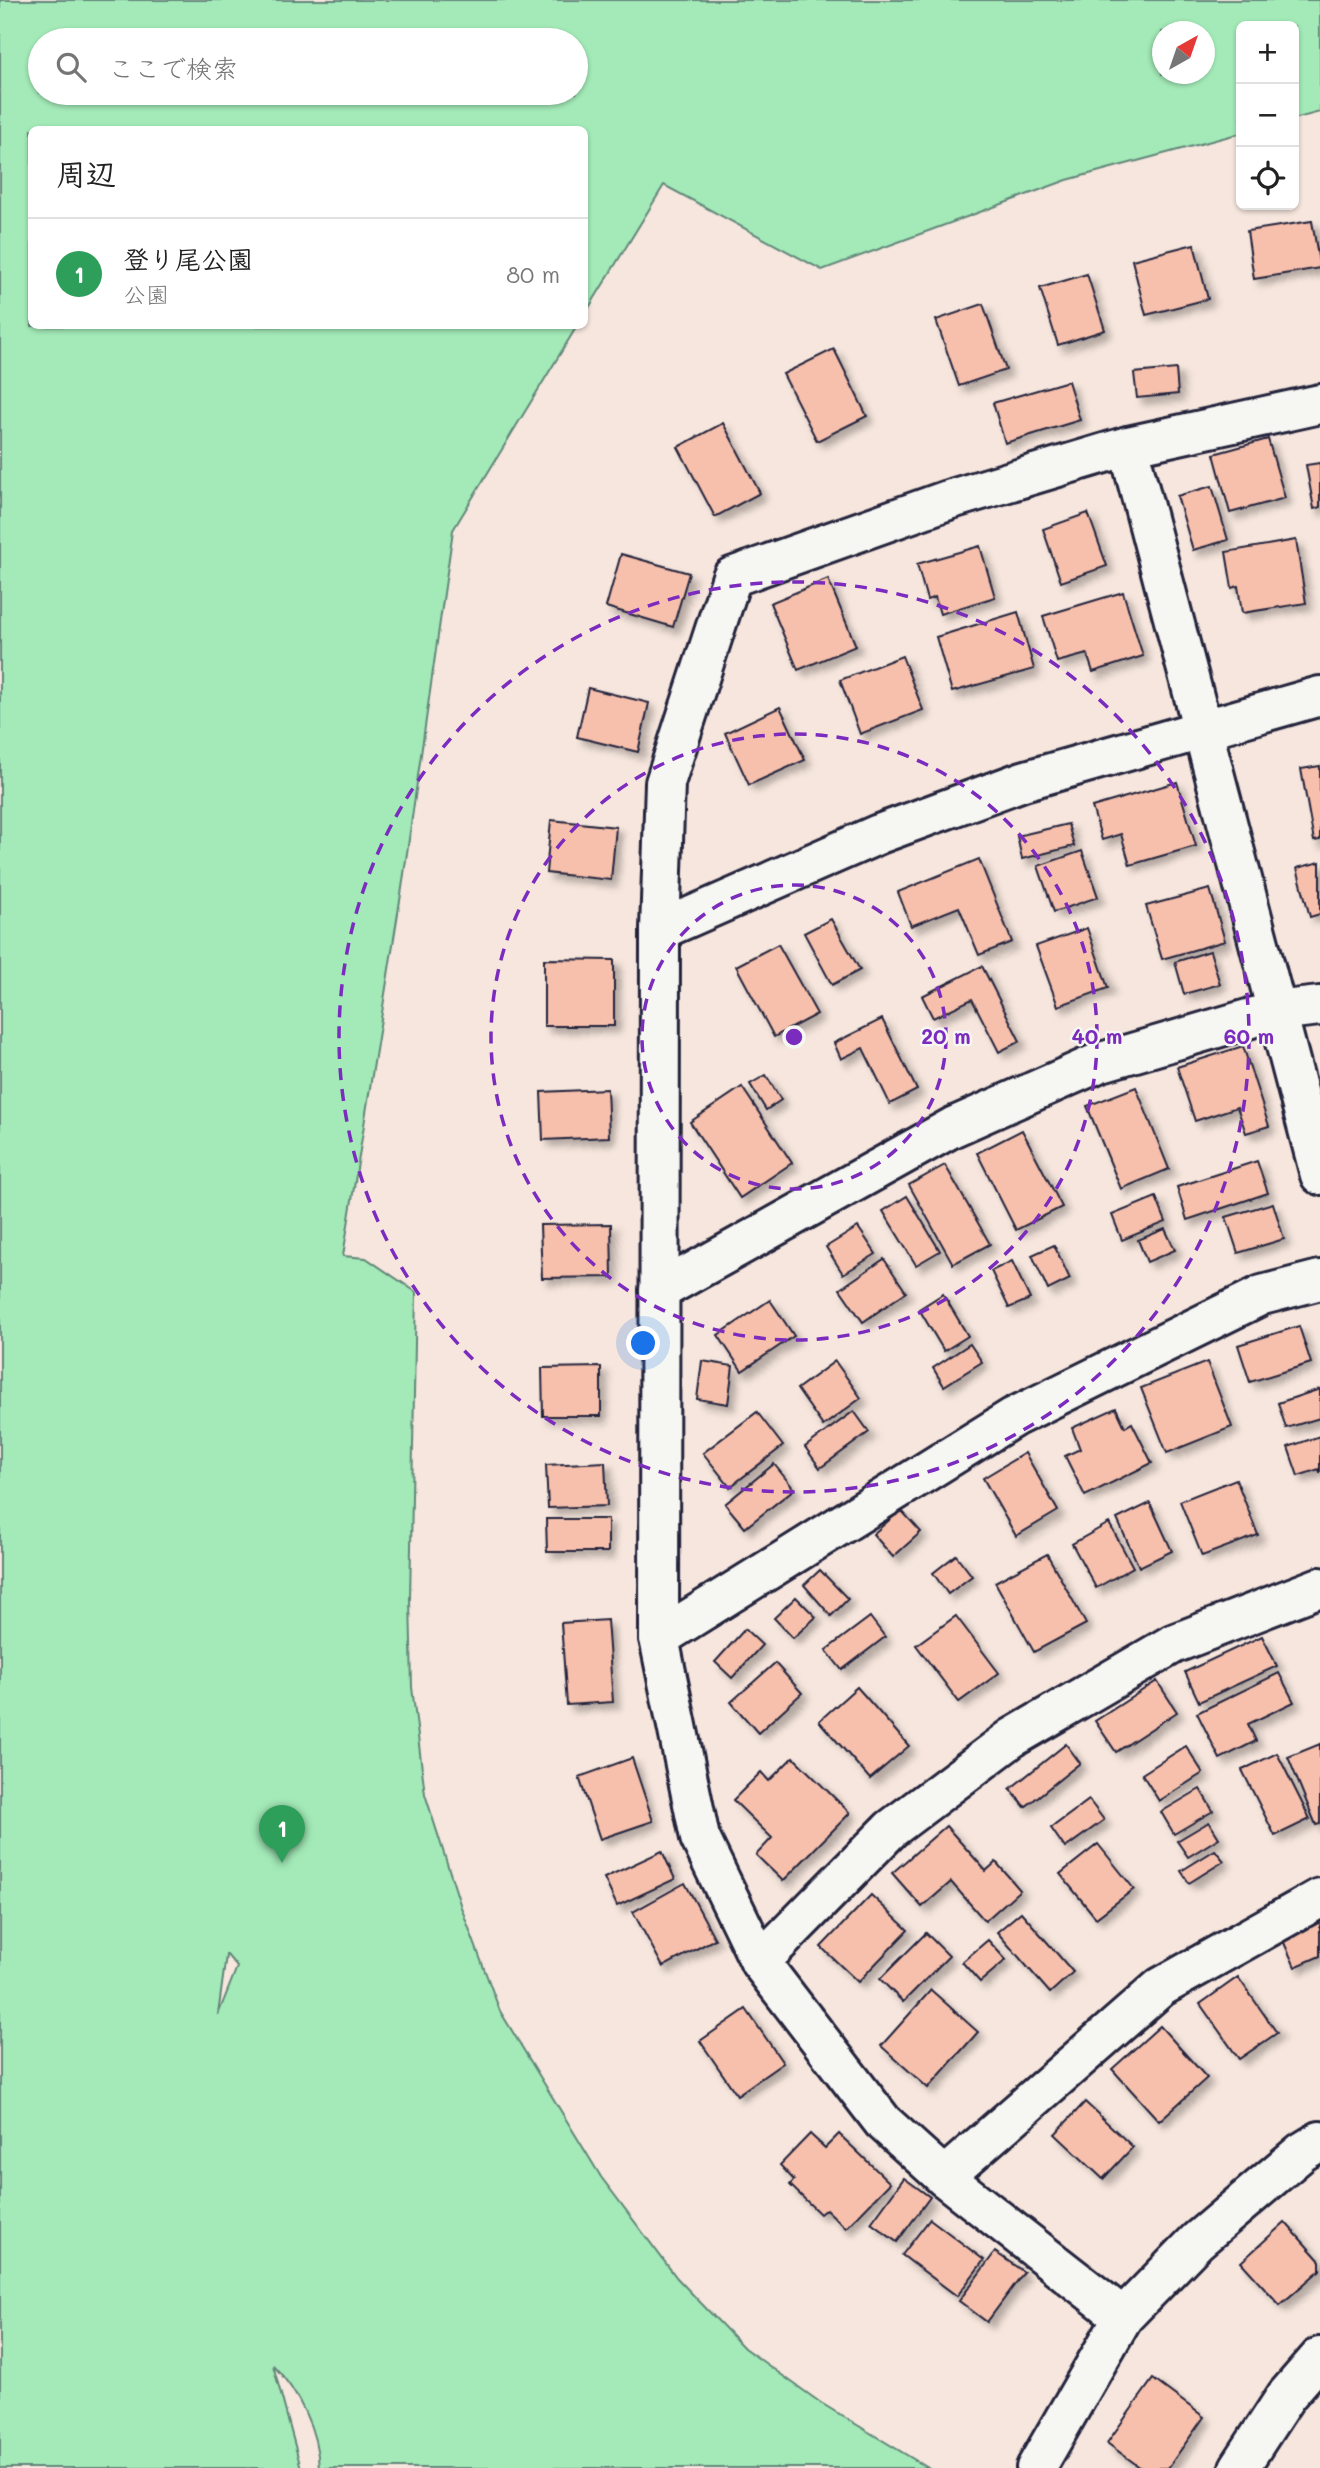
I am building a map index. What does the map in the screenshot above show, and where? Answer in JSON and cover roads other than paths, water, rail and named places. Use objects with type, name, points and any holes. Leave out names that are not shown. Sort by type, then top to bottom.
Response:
[{"type":"street","points":[[1123,2317],[944,2177],[883,2122],[760,1962],[700,1838],[659,1638],[660,930],[665,783],[732,577],[948,500],[1128,446],[1320,404]]},
{"type":"street","points":[[1128,446],[1200,730],[1320,1175]]},
{"type":"street","points":[[660,930],[879,834],[1023,781],[1320,696]]},
{"type":"street","points":[[659,1291],[953,1127],[1098,1063],[1275,1012],[1320,1006]]},
{"type":"street","points":[[659,1638],[1014,1417],[1262,1295],[1320,1280]]},
{"type":"street","points":[[760,1962],[891,1829],[1012,1738],[1173,1644],[1320,1587]]},
{"type":"street","points":[[944,2177],[1161,1987],[1320,1898]]},
{"type":"street","points":[[1036,2468],[1123,2317],[1197,2241],[1302,2152],[1320,2141]]},
{"type":"street","points":[[1239,2468],[1286,2396],[1320,2357]]},
{"type":"place","name":"登り尾公園","points":[[282,1863]]}]
